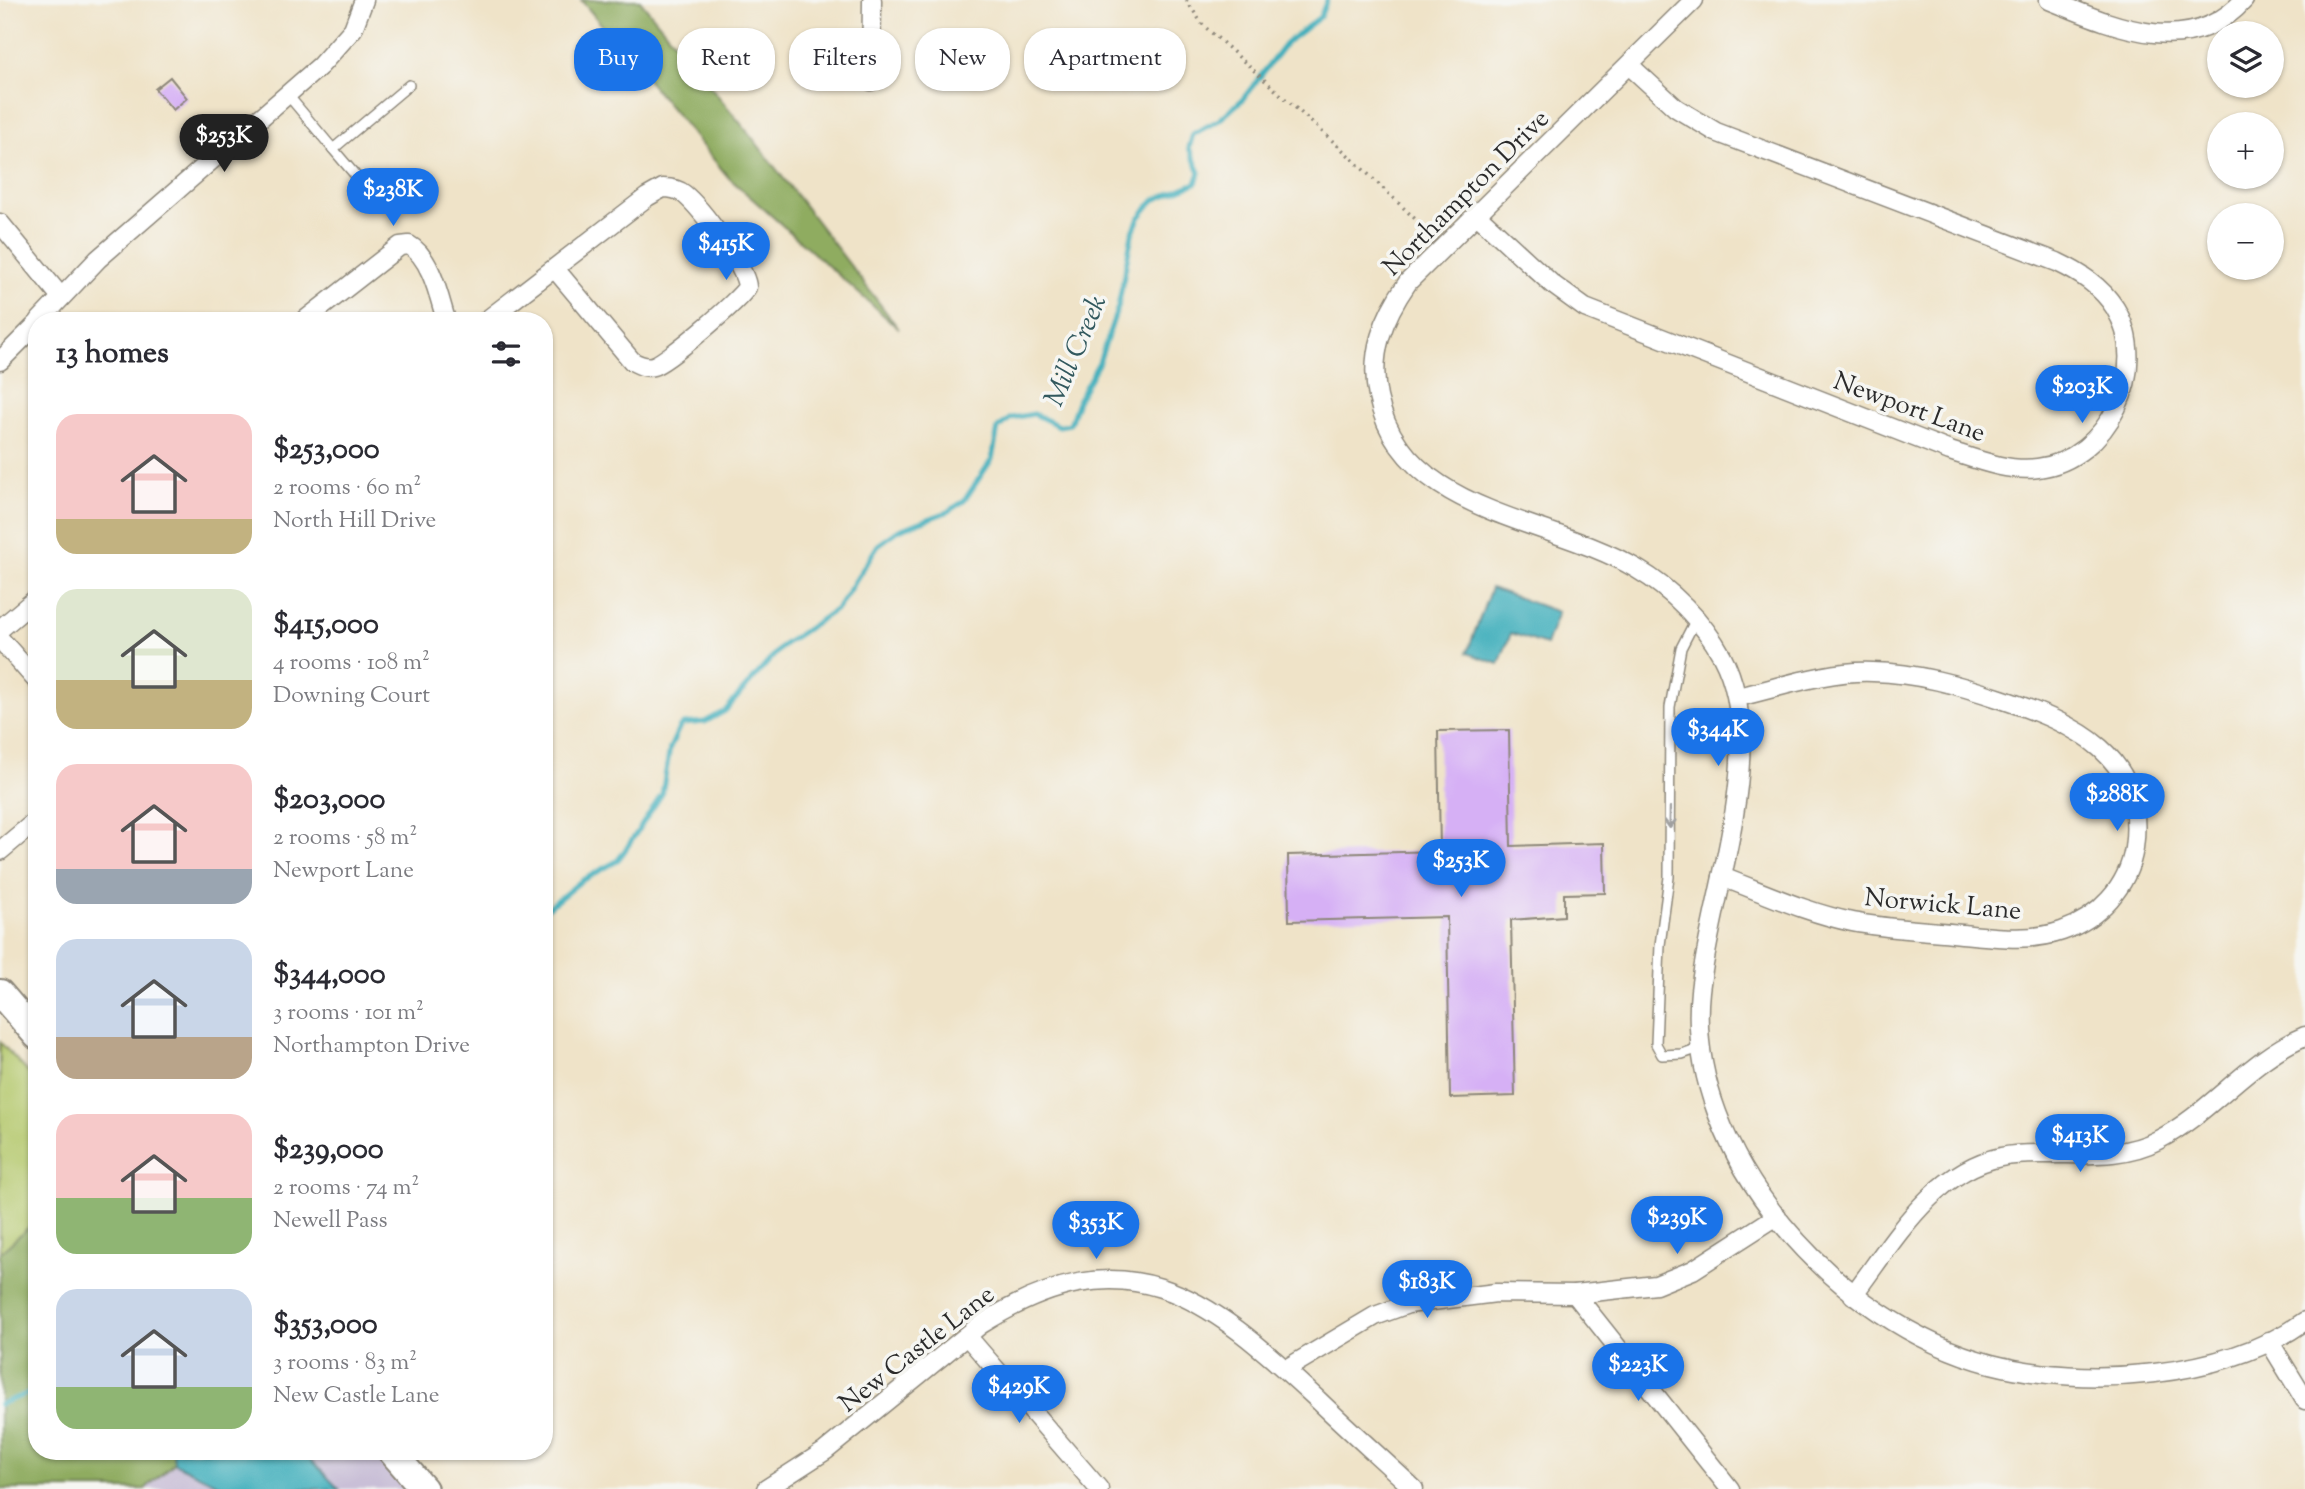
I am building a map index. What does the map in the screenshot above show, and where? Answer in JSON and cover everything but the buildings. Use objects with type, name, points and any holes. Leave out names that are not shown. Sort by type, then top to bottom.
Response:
[{"type":"main road","points":[[0,993],[28,1026]]},
{"type":"main road","points":[[399,1460],[424,1489]]},
{"type":"street","points":[[47,312],[98,258],[320,66],[353,29],[364,0]]},
{"type":"street","points":[[872,0],[872,28]]},
{"type":"street","name":"Northampton Drive","points":[[1694,0],[1408,282],[1380,330],[1374,356],[1375,383],[1381,410],[1392,435],[1408,457],[1451,491],[1634,567],[1656,582],[1696,619],[1724,660],[1738,696],[1741,727],[1732,830],[1713,908],[1700,992],[1702,1047],[1725,1126],[1751,1177],[1803,1248],[1853,1295],[1896,1325],[1941,1347],[1980,1361],[2037,1374],[2127,1376],[2158,1372],[2216,1360],[2269,1341],[2305,1321]]},
{"type":"street","points":[[2049,0],[2117,27],[2156,35],[2197,31],[2234,11],[2244,0]]},
{"type":"street","name":"Newport Lane","points":[[1477,215],[1552,284],[1585,307],[1950,451],[1994,465],[2038,468],[2078,454],[2107,426],[2124,388],[2127,346],[2115,309],[2089,279],[2049,258],[1716,132],[1676,108],[1629,65]]},
{"type":"street","points":[[498,312],[556,270],[647,197],[663,188],[674,188],[694,204],[738,265],[746,279],[747,287],[732,304],[661,363],[642,366],[632,361],[556,270]]},
{"type":"street","points":[[0,223],[61,297]]},
{"type":"street","points":[[315,312],[400,246],[409,245],[424,261],[444,312]]},
{"type":"street","points":[[0,361],[28,332]]},
{"type":"street","points":[[0,629],[28,606]]},
{"type":"street","points":[[0,639],[28,671]]},
{"type":"street","name":"Norwick Lane","points":[[1722,877],[1815,912],[1854,922],[1986,936],[2042,935],[2077,924],[2108,902],[2129,870],[2136,833],[2131,795],[2108,755],[2073,726],[2022,706],[1929,678],[1871,672],[1816,678],[1738,696]]},
{"type":"street","points":[[0,851],[28,828]]},
{"type":"street","points":[[1853,1295],[1920,1208],[1956,1177],[2001,1157],[2106,1154],[2142,1147],[2188,1121],[2262,1061],[2305,1036]]},
{"type":"street","points":[[1286,1369],[1374,1316],[1408,1304],[1496,1293],[1576,1294],[1635,1289],[1675,1278],[1777,1216]]},
{"type":"street","name":"New Castle Lane","points":[[766,1489],[825,1451],[1000,1312],[1043,1290],[1068,1284],[1119,1279],[1158,1286],[1194,1299],[1237,1327],[1286,1369],[1414,1489]]},
{"type":"street","points":[[1576,1294],[1730,1489]]},
{"type":"street","points":[[967,1336],[1099,1489]]},
{"type":"street","points":[[2269,1341],[2305,1400]]},
{"type":"lane","points":[[333,149],[409,85]]},
{"type":"lane","points":[[287,94],[362,183]]},
{"type":"lane","points":[[1696,619],[1679,660],[1670,707],[1669,877],[1660,945],[1656,1044],[1662,1055],[1682,1054],[1702,1047]]},
{"type":"path","points":[[1186,0],[1203,25],[1445,248]]},
{"type":"shaded area","points":[[141,1460],[399,1460],[424,1489],[108,1489]]},
{"type":"green space","points":[[581,0],[640,0],[663,28],[604,28]]},
{"type":"green space","points":[[663,28],[677,45],[677,91],[714,91],[899,329],[729,178],[657,91],[663,91]]},
{"type":"green space","points":[[0,1042],[28,1072],[28,1228],[0,1253]]},
{"type":"green space","points":[[28,1228],[28,1460],[174,1460],[174,1463],[145,1489],[0,1489],[0,1253]]},
{"type":"water","points":[[1491,588],[1558,612],[1546,645],[1511,633],[1499,664],[1467,653]]},
{"type":"water","points":[[174,1460],[311,1460],[339,1489],[228,1489],[174,1463]]},
{"type":"waterway","name":"Mill Creek","points":[[553,904],[581,881],[617,861],[624,852],[662,794],[670,748],[679,728],[683,724],[705,722],[725,711],[783,645],[838,608],[878,545],[899,530],[947,512],[964,501],[992,459],[998,428],[1011,418],[1034,414],[1059,426],[1070,424],[1079,398],[1099,362],[1118,307],[1132,234],[1139,218],[1154,200],[1196,183],[1200,172],[1189,148],[1193,134],[1219,120],[1242,100],[1286,43],[1320,17],[1327,0]]},
{"type":"waterway","name":"Mill Creek","points":[[0,1404],[28,1393]]}]
